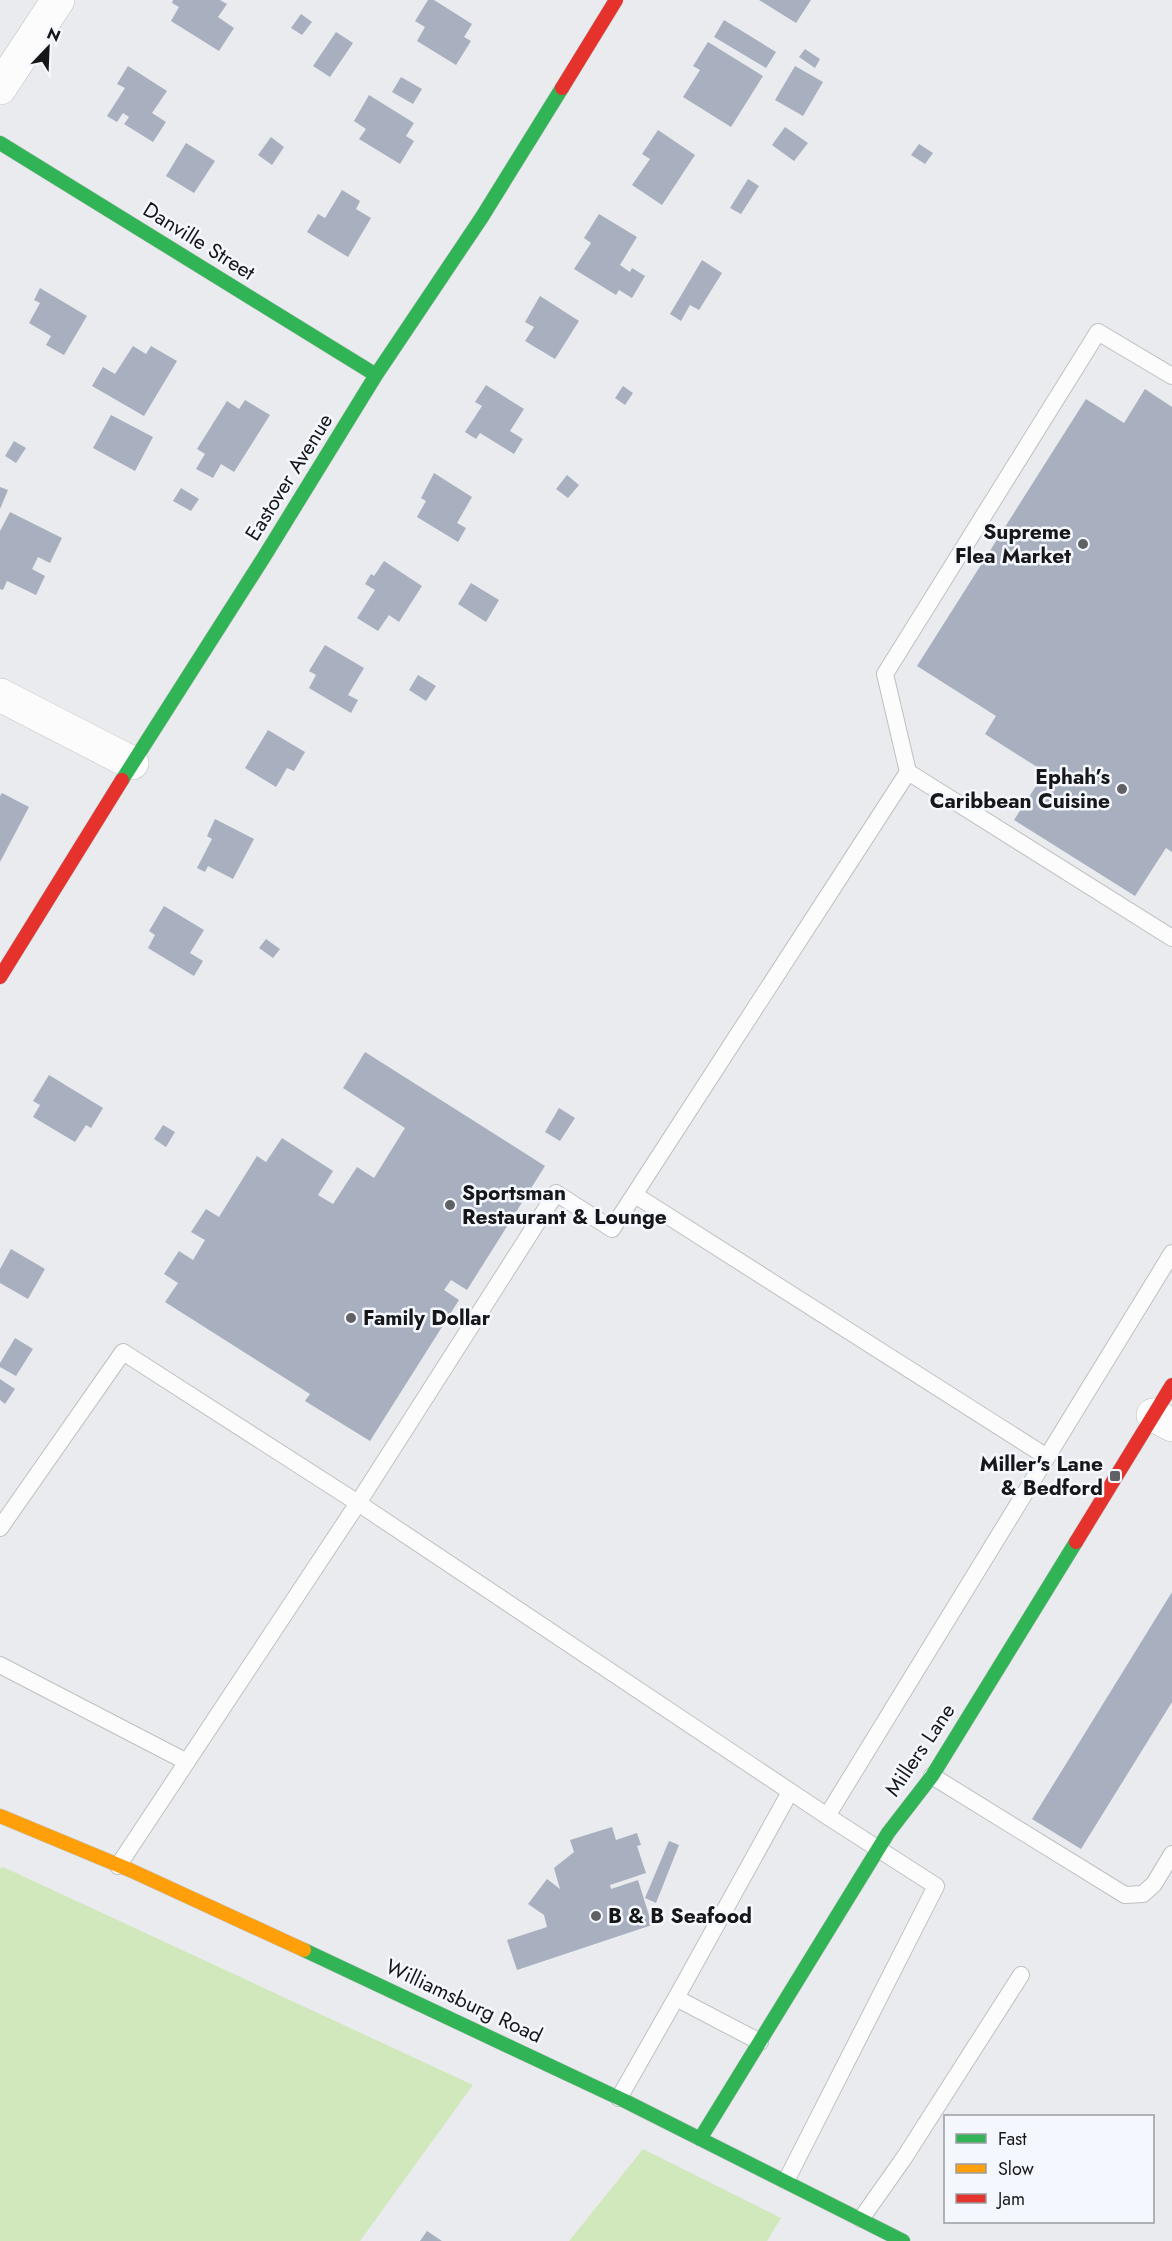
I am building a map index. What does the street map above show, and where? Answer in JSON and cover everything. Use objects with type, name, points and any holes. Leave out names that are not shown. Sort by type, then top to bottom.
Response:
[{"type":"street","points":[[0,88],[58,0]]},
{"type":"street","name":"Eastover Avenue","points":[[0,977],[376,375],[482,217],[616,0]]},
{"type":"street","name":"Danville Street","points":[[0,143],[376,375]]},
{"type":"street","points":[[0,695],[132,763]]},
{"type":"street","name":"Millers Lane","points":[[700,2139],[888,1833],[932,1776],[1163,1420],[1172,1385]]},
{"type":"street","name":"Williamsburg Road","points":[[0,1816],[118,1866],[408,1998],[619,2098],[903,2241]]},
{"type":"lane","points":[[1172,376],[1098,332],[885,674],[908,772],[1172,938]]},
{"type":"lane","points":[[118,1866],[358,1503],[556,1193],[612,1229],[908,772]]},
{"type":"lane","points":[[635,1195],[1047,1457]]},
{"type":"lane","points":[[827,1816],[1172,1253]]},
{"type":"lane","points":[[0,1528],[123,1352],[358,1503],[790,1792],[936,1886],[786,2181]]},
{"type":"lane","points":[[0,1665],[187,1762]]},
{"type":"lane","points":[[932,1776],[1125,1894],[1143,1894],[1154,1884],[1172,1854]]},
{"type":"lane","points":[[619,2098],[790,1792]]},
{"type":"lane","points":[[861,2219],[904,2158],[1021,1975]]},
{"type":"lane","points":[[676,1998],[760,2042]]},
{"type":"green space","points":[[3,1867],[473,2085],[360,2241],[0,2241],[0,1869]]},
{"type":"green space","points":[[643,2149],[781,2218],[767,2241],[569,2241]]},
{"type":"building","points":[[173,0],[220,0],[227,4],[218,17],[234,28],[219,51],[171,21],[179,7],[172,3]]},
{"type":"building","points":[[428,0],[434,0],[472,24],[464,37],[471,41],[456,65],[417,41],[425,27],[415,21]]},
{"type":"building","points":[[759,0],[811,0],[796,23]]},
{"type":"building","points":[[301,14],[312,22],[302,35],[291,28]]},
{"type":"building","points":[[724,20],[776,52],[766,68],[714,37]]},
{"type":"building","points":[[336,32],[353,43],[330,77],[313,66]]},
{"type":"building","points":[[708,42],[763,76],[731,127],[683,97],[700,70],[693,66]]},
{"type":"building","points":[[805,49],[820,59],[815,68],[799,57]]},
{"type":"building","points":[[128,66],[167,91],[152,113],[166,122],[153,142],[124,124],[129,117],[123,113],[117,122],[107,116],[125,88],[117,84]]},
{"type":"building","points":[[795,66],[823,82],[803,116],[775,100]]},
{"type":"building","points":[[401,77],[422,89],[413,104],[392,92]]},
{"type":"building","points":[[369,95],[414,123],[406,136],[414,141],[400,164],[359,139],[366,129],[354,121]]},
{"type":"building","points":[[785,127],[808,143],[794,161],[772,145]]},
{"type":"building","points":[[658,130],[695,155],[662,205],[632,185],[650,159],[642,154]]},
{"type":"building","points":[[271,137],[284,147],[272,165],[258,155]]},
{"type":"building","points":[[186,143],[215,161],[194,193],[166,176]]},
{"type":"building","points":[[919,144],[933,153],[925,164],[911,155]]},
{"type":"building","points":[[748,179],[759,186],[741,214],[730,208]]},
{"type":"building","points":[[342,190],[360,201],[356,209],[371,218],[348,257],[307,232],[318,214],[325,218]]},
{"type":"building","points":[[599,214],[637,237],[620,265],[630,272],[632,268],[645,276],[632,298],[619,290],[616,295],[574,269],[591,243],[584,238]]},
{"type":"building","points":[[702,260],[722,273],[699,310],[690,305],[681,321],[670,314]]},
{"type":"building","points":[[40,288],[87,316],[64,355],[46,345],[51,336],[29,323],[40,303],[34,300]]},
{"type":"building","points":[[540,296],[579,321],[555,359],[525,341],[534,327],[525,322]]},
{"type":"building","points":[[133,346],[146,354],[151,346],[177,361],[144,416],[92,386],[103,367],[115,374]]},
{"type":"building","points":[[486,385],[524,409],[510,431],[523,439],[514,454],[480,433],[476,439],[465,432],[482,406],[475,402]]},
{"type":"building","points":[[623,386],[633,393],[625,405],[615,398]]},
{"type":"building","name":"Supreme Flea Market","points":[[1145,389],[1172,407],[1172,852],[1166,848],[1135,896],[1014,820],[1045,772],[985,734],[996,716],[917,666],[1086,399],[1124,423]]},
{"type":"building","points":[[245,400],[270,415],[234,472],[221,464],[213,478],[196,469],[205,454],[197,449],[227,401],[239,409]]},
{"type":"building","points":[[111,415],[153,437],[135,471],[93,448]]},
{"type":"building","points":[[14,441],[26,448],[16,463],[5,456]]},
{"type":"building","points":[[434,473],[472,497],[457,523],[466,528],[458,542],[417,517],[426,501],[421,498]]},
{"type":"building","points":[[567,475],[579,485],[568,498],[556,489]]},
{"type":"building","points":[[0,487],[8,490],[0,509]]},
{"type":"building","points":[[181,488],[199,499],[191,511],[173,501]]},
{"type":"building","points":[[10,512],[62,538],[50,563],[38,557],[32,569],[45,576],[36,595],[7,581],[3,590],[0,589],[0,531]]},
{"type":"building","points":[[384,561],[422,586],[399,622],[389,615],[378,631],[357,618],[375,590],[365,584],[371,574],[374,576]]},
{"type":"building","points":[[471,583],[499,600],[486,622],[458,604]]},
{"type":"building","points":[[325,645],[364,668],[348,695],[358,700],[351,713],[309,688],[316,675],[309,671]]},
{"type":"building","points":[[418,675],[436,686],[426,701],[409,690]]},
{"type":"building","points":[[268,730],[305,752],[294,771],[287,768],[276,787],[245,768]]},
{"type":"building","points":[[2,793],[29,807],[0,862],[0,796]]},
{"type":"building","points":[[215,819],[254,839],[233,879],[208,866],[205,872],[197,868],[212,839],[207,836]]},
{"type":"building","points":[[164,906],[204,930],[190,953],[203,961],[194,976],[148,948],[155,935],[149,931]]},
{"type":"building","points":[[266,939],[280,949],[273,958],[259,948]]},
{"type":"building","points":[[365,1052],[545,1166],[467,1290],[451,1280],[444,1290],[459,1300],[370,1441],[305,1401],[310,1394],[165,1302],[178,1283],[164,1274],[179,1251],[193,1260],[205,1240],[191,1232],[206,1209],[219,1217],[257,1156],[266,1162],[282,1138],[333,1171],[318,1195],[333,1204],[357,1167],[374,1178],[405,1128],[343,1088]]},
{"type":"building","points":[[49,1075],[103,1108],[91,1128],[86,1125],[75,1142],[33,1117],[40,1105],[33,1101]]},
{"type":"building","points":[[559,1108],[575,1118],[560,1141],[545,1132]]},
{"type":"building","points":[[163,1125],[175,1132],[166,1147],[154,1139]]},
{"type":"building","points":[[11,1249],[45,1269],[28,1299],[0,1283],[0,1269]]},
{"type":"building","points":[[15,1338],[33,1349],[16,1376],[0,1367],[0,1363]]},
{"type":"building","points":[[0,1379],[15,1389],[5,1404],[0,1400]]},
{"type":"building","points":[[1172,1592],[1172,1702],[1081,1849],[1032,1819]]},
{"type":"building","points":[[612,1827],[616,1840],[637,1833],[641,1845],[637,1846],[646,1873],[610,1885],[611,1889],[638,1880],[652,1925],[517,1970],[507,1940],[547,1927],[544,1915],[528,1904],[547,1879],[560,1889],[554,1868],[574,1852],[570,1840]]},
{"type":"building","points":[[669,1841],[679,1845],[656,1903],[645,1898]]},
{"type":"building","points":[[427,2231],[442,2241],[420,2241]]},
{"type":"traffic: fast","points":[[122,780],[264,557],[376,375],[482,217],[562,88]]},
{"type":"traffic: fast","points":[[0,143],[376,375]]},
{"type":"traffic: fast","points":[[700,2139],[888,1833],[932,1776],[1076,1542]]},
{"type":"traffic: fast","points":[[304,1950],[625,2101],[903,2241]]},
{"type":"traffic: slow","points":[[0,1816],[130,1870],[304,1950]]},
{"type":"traffic: jam","points":[[562,88],[616,0]]},
{"type":"traffic: jam","points":[[0,977],[122,780]]},
{"type":"traffic: jam","points":[[1076,1542],[1172,1385]]},
{"type":"place","name":"Supreme Flea Market","points":[[1083,544]]},
{"type":"place","name":"Ephah’s Caribbean Cuisine","points":[[1122,789]]},
{"type":"place","name":"Sportsman Restaurant & Lounge","points":[[450,1205]]},
{"type":"place","name":"Family Dollar","points":[[351,1318]]},
{"type":"place","name":"Miller's Lane & Bedford","points":[[1115,1476]]},
{"type":"place","name":"B & B Seafood","points":[[596,1916]]}]
